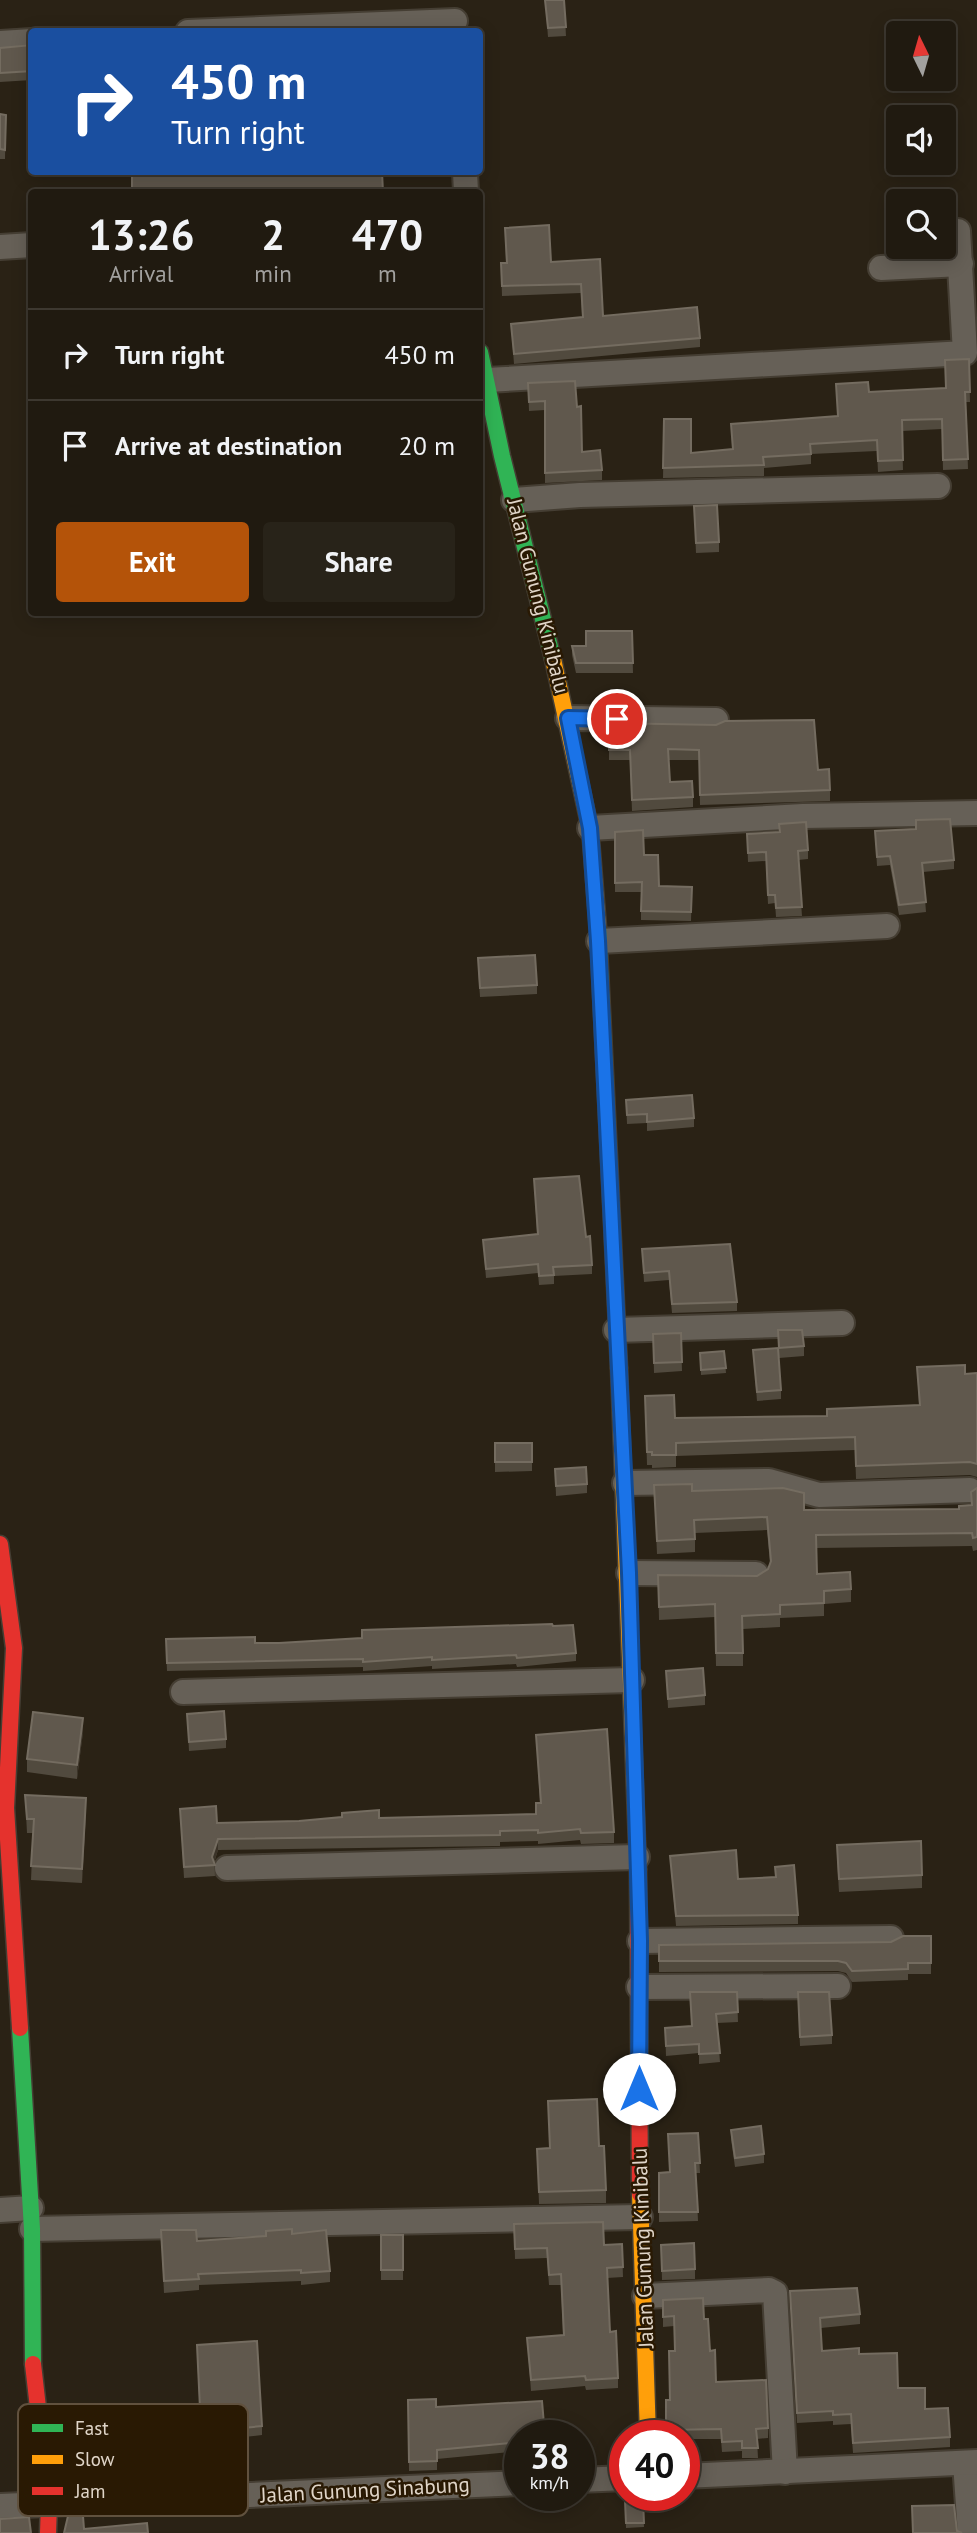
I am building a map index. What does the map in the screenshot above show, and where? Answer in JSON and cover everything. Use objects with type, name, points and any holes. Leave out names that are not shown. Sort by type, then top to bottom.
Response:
[{"type":"street","points":[[264,28],[455,18]]},
{"type":"street","points":[[0,43],[28,41]]},
{"type":"street","points":[[487,380],[965,353],[958,230]]},
{"type":"street","points":[[0,247],[28,245]]},
{"type":"street","points":[[881,268],[961,264]]},
{"type":"street","name":"Jalan Gunung Kinibalu","points":[[483,364],[568,718],[590,828],[629,1573],[640,1941],[640,2217],[648,2420]]},
{"type":"street","points":[[514,500],[580,495],[938,486]]},
{"type":"street","points":[[568,718],[716,720]]},
{"type":"street","points":[[590,828],[803,816],[977,813]]},
{"type":"street","points":[[598,941],[887,926]]},
{"type":"street","points":[[616,1330],[842,1323]]},
{"type":"street","points":[[625,1483],[769,1481],[818,1495],[970,1490]]},
{"type":"street","points":[[0,1544],[13,1648],[4,1778],[32,2219],[33,2360],[38,2404]]},
{"type":"street","points":[[629,1573],[756,1574]]},
{"type":"street","points":[[183,1692],[632,1681]]},
{"type":"street","points":[[227,1868],[637,1857]]},
{"type":"street","points":[[640,1941],[891,1938]]},
{"type":"street","points":[[639,1987],[838,1986]]},
{"type":"street","points":[[0,2210],[32,2219],[640,2217]]},
{"type":"street","points":[[645,2296],[769,2290],[775,2293],[785,2472]]},
{"type":"street","points":[[700,2475],[971,2463],[970,2533]]},
{"type":"street","name":"Jalan Gunung Sinabung","points":[[248,2495],[504,2484]]},
{"type":"street","name":"Jalan Gunung Sinabung","points":[[0,2506],[18,2505]]},
{"type":"building","points":[[545,0],[564,0],[566,27],[548,28]]},
{"type":"building","points":[[28,45],[28,71],[0,73],[0,48]]},
{"type":"building","points":[[0,114],[6,115],[5,150],[0,149]]},
{"type":"building","points":[[132,175],[382,175],[383,189],[132,189]]},
{"type":"building","points":[[549,225],[551,262],[600,259],[603,316],[697,307],[700,338],[514,354],[511,324],[583,317],[581,284],[502,286],[501,263],[507,263],[505,228]]},
{"type":"building","points":[[969,359],[970,392],[965,392],[968,459],[943,460],[942,419],[902,420],[903,460],[878,461],[877,440],[810,444],[811,454],[763,457],[764,465],[663,468],[664,419],[691,419],[691,453],[733,449],[731,424],[838,416],[836,384],[868,382],[869,392],[946,388],[945,360]]},
{"type":"building","points":[[575,381],[577,407],[581,406],[582,452],[600,450],[602,470],[545,473],[545,401],[529,402],[528,383]]},
{"type":"building","points":[[717,505],[719,542],[696,543],[694,506]]},
{"type":"building","points":[[586,631],[632,631],[633,663],[576,663],[572,646],[586,646]]},
{"type":"building","points":[[814,720],[818,770],[829,769],[830,790],[700,795],[699,750],[668,749],[670,782],[692,781],[693,797],[632,800],[630,750],[609,750],[609,723],[716,725],[725,721]]},
{"type":"building","points":[[950,819],[954,860],[922,863],[926,902],[899,905],[890,856],[877,857],[875,831],[916,829],[916,820]]},
{"type":"building","points":[[806,822],[808,850],[798,851],[802,907],[776,908],[775,895],[768,895],[766,852],[748,853],[747,834],[780,832],[779,824]]},
{"type":"building","points":[[643,830],[644,855],[658,855],[659,886],[692,887],[691,912],[641,911],[642,882],[615,883],[615,832]]},
{"type":"building","points":[[535,955],[537,985],[480,988],[478,958]]},
{"type":"building","points":[[692,1095],[694,1118],[647,1122],[647,1114],[627,1115],[626,1100]]},
{"type":"building","points":[[579,1176],[586,1237],[590,1236],[592,1265],[553,1267],[554,1275],[539,1276],[538,1264],[486,1269],[483,1240],[538,1234],[534,1179]]},
{"type":"building","points":[[730,1244],[737,1302],[672,1304],[669,1271],[644,1273],[642,1249]]},
{"type":"building","points":[[778,1330],[802,1330],[804,1346],[779,1348]]},
{"type":"building","points":[[681,1333],[682,1362],[654,1363],[653,1334]]},
{"type":"building","points":[[778,1348],[781,1390],[757,1392],[753,1350]]},
{"type":"building","points":[[724,1351],[726,1368],[701,1370],[700,1353]]},
{"type":"building","points":[[965,1365],[965,1374],[977,1373],[977,1464],[970,1462],[856,1466],[855,1437],[676,1443],[676,1455],[652,1455],[652,1452],[647,1452],[645,1396],[674,1395],[675,1418],[827,1416],[827,1409],[920,1405],[917,1367]]},
{"type":"building","points":[[495,1443],[532,1443],[532,1462],[495,1462]]},
{"type":"building","points":[[586,1467],[587,1484],[556,1486],[555,1469]]},
{"type":"building","points":[[692,1484],[692,1491],[783,1488],[804,1493],[804,1510],[959,1509],[959,1506],[972,1505],[971,1492],[977,1488],[977,1537],[973,1538],[972,1533],[816,1535],[817,1574],[850,1572],[851,1589],[824,1591],[824,1603],[780,1605],[780,1614],[742,1616],[743,1653],[716,1653],[715,1604],[659,1607],[658,1575],[757,1576],[768,1569],[771,1561],[767,1517],[694,1520],[695,1539],[657,1541],[654,1485]]},
{"type":"building","points":[[573,1625],[576,1653],[517,1658],[516,1655],[432,1660],[432,1657],[363,1662],[363,1659],[167,1663],[166,1639],[255,1637],[255,1643],[279,1643],[362,1638],[362,1630]]},
{"type":"building","points":[[703,1668],[705,1695],[668,1699],[666,1671]]},
{"type":"building","points":[[224,1711],[226,1739],[189,1742],[187,1714]]},
{"type":"building","points":[[33,1712],[83,1718],[77,1765],[27,1759]]},
{"type":"building","points":[[607,1729],[614,1832],[581,1833],[580,1829],[538,1833],[538,1830],[500,1831],[500,1835],[218,1839],[212,1857],[215,1865],[184,1867],[180,1809],[216,1806],[217,1823],[299,1821],[379,1810],[379,1818],[536,1814],[536,1803],[541,1803],[536,1735]]},
{"type":"building","points":[[25,1795],[86,1798],[82,1869],[31,1866],[34,1819],[27,1819]]},
{"type":"building","points":[[921,1841],[922,1875],[839,1879],[837,1845]]},
{"type":"building","points":[[736,1850],[738,1879],[776,1877],[775,1867],[794,1865],[798,1915],[676,1916],[670,1856]]},
{"type":"building","points":[[903,1936],[931,1936],[931,1963],[908,1963],[908,1969],[852,1971],[846,1963],[838,1961],[659,1961],[659,1945],[891,1942]]},
{"type":"building","points":[[690,1992],[737,1992],[738,2012],[716,2014],[720,2053],[699,2054],[699,2044],[666,2046],[665,2028],[692,2026]]},
{"type":"building","points":[[798,1992],[829,1992],[832,2035],[800,2037]]},
{"type":"building","points":[[597,2099],[599,2146],[604,2146],[606,2190],[539,2192],[537,2149],[550,2148],[548,2101]]},
{"type":"building","points":[[761,2126],[764,2154],[735,2158],[731,2130]]},
{"type":"building","points":[[698,2133],[700,2163],[695,2163],[698,2212],[659,2212],[659,2173],[670,2172],[668,2134]]},
{"type":"building","points":[[603,2222],[604,2245],[622,2244],[623,2267],[607,2268],[610,2332],[616,2331],[618,2378],[586,2380],[585,2376],[531,2380],[527,2338],[564,2335],[561,2274],[549,2275],[547,2248],[515,2249],[514,2224]]},
{"type":"building","points":[[292,2229],[292,2234],[326,2230],[330,2271],[198,2274],[199,2279],[164,2281],[161,2230],[196,2230],[197,2241],[266,2236],[266,2231]]},
{"type":"building","points":[[381,2235],[403,2235],[403,2270],[381,2270]]},
{"type":"building","points":[[694,2243],[695,2269],[662,2271],[661,2245]]},
{"type":"building","points":[[857,2288],[860,2314],[820,2318],[822,2351],[859,2348],[859,2354],[897,2353],[898,2388],[925,2388],[925,2409],[948,2408],[950,2437],[853,2443],[851,2414],[833,2415],[833,2411],[797,2413],[790,2291]]},
{"type":"building","points":[[703,2298],[704,2319],[708,2319],[710,2351],[715,2350],[716,2382],[766,2380],[768,2428],[756,2429],[758,2448],[742,2448],[742,2441],[722,2442],[721,2429],[700,2429],[700,2420],[666,2420],[666,2400],[670,2400],[669,2351],[675,2351],[674,2316],[663,2317],[663,2300]]},
{"type":"building","points":[[257,2341],[262,2426],[248,2427],[248,2404],[200,2404],[197,2345]]},
{"type":"building","points":[[436,2399],[436,2407],[542,2401],[544,2420],[504,2420],[504,2444],[437,2450],[437,2461],[409,2462],[408,2400]]},
{"type":"building","points":[[954,2505],[957,2531],[962,2533],[913,2533],[912,2506]]},
{"type":"building","points":[[625,2511],[643,2511],[644,2523],[626,2523]]},
{"type":"building","points":[[68,2516],[83,2516],[84,2529],[147,2523],[148,2533],[64,2533]]},
{"type":"building","points":[[29,2517],[31,2533],[0,2533],[0,2519]]},
{"type":"traffic: fast","points":[[483,366],[502,456],[553,659]]},
{"type":"traffic: fast","points":[[598,928],[619,1368]]},
{"type":"traffic: fast","points":[[20,2028],[32,2229],[33,2364]]},
{"type":"traffic: slow","points":[[553,659],[590,828],[598,928]]},
{"type":"traffic: slow","points":[[619,1368],[638,1869]]},
{"type":"traffic: slow","points":[[640,2194],[647,2420]]},
{"type":"traffic: jam","points":[[0,1544],[14,1648],[6,1808],[20,2028]]},
{"type":"traffic: jam","points":[[638,1869],[640,2194]]},
{"type":"traffic: jam","points":[[33,2364],[38,2404]]},
{"type":"traffic: jam","points":[[48,2533],[49,2516]]},
{"type":"route","points":[[617,719],[568,718],[590,828],[598,941],[629,1573],[640,1941],[639,2089]]}]
